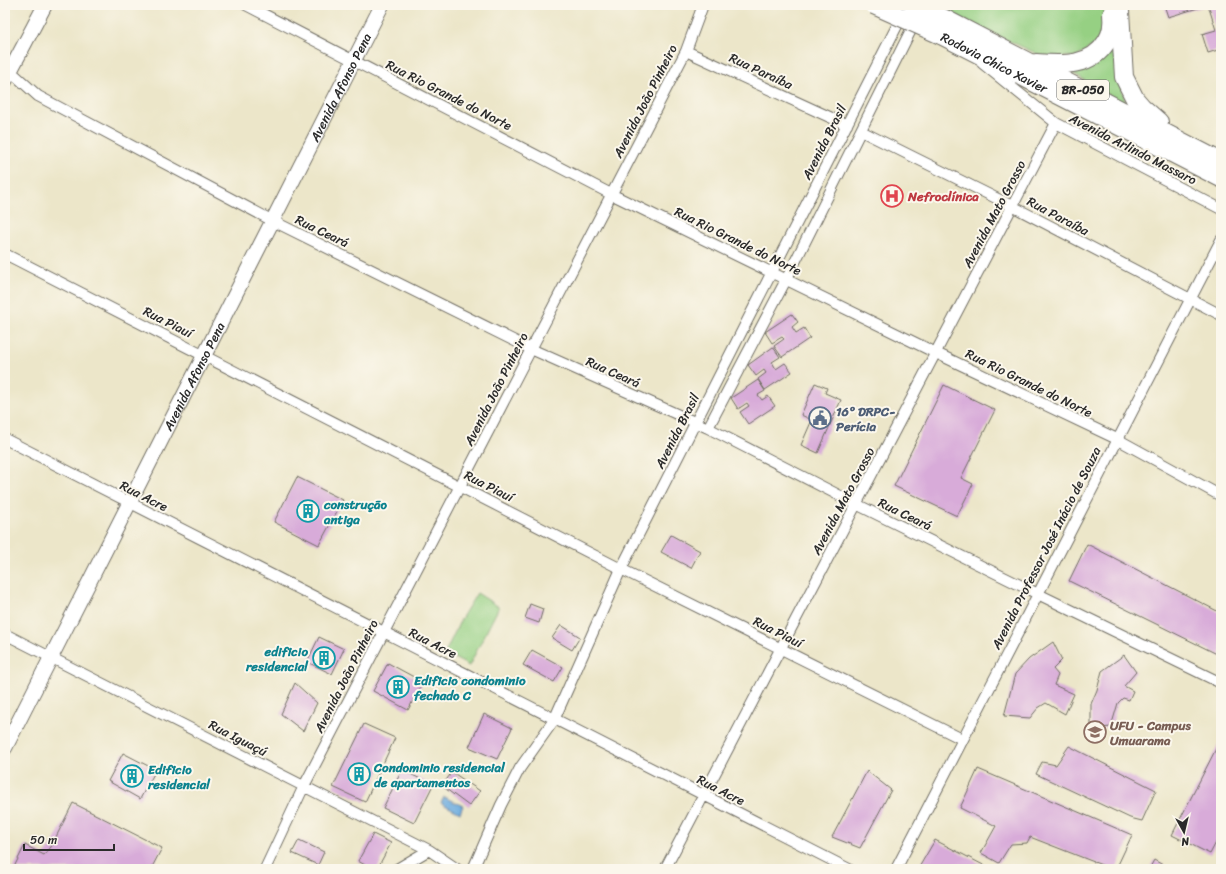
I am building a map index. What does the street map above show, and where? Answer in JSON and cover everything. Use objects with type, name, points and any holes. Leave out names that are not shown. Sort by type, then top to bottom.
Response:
[{"type":"highway","name":"Rodovia Chico Xavier","points":[[874,5],[943,27],[1030,63],[1221,162]]},
{"type":"highway","name":"Rodovia Chico Xavier","points":[[913,5],[943,27],[962,47],[1221,178]]},
{"type":"highway","points":[[1030,63],[1060,65],[1073,63],[1090,58],[1103,49],[1110,35],[1112,18],[1111,5]]},
{"type":"highway","points":[[1118,5],[1121,34],[1122,72],[1125,82],[1135,99],[1142,107],[1184,143]]},
{"type":"street","points":[[7,73],[44,5]]},
{"type":"street","name":"Rua Rio Grande do Norte","points":[[246,5],[612,194],[1117,439],[1221,496]]},
{"type":"street","name":"Avenida Afonso Pena","points":[[5,748],[382,5]]},
{"type":"street","name":"Avenida João Pinheiro","points":[[265,869],[304,786],[686,51],[703,5]]},
{"type":"street","name":"Avenida Brasil","points":[[473,869],[501,805],[520,768],[554,720],[621,568],[908,5]]},
{"type":"street","name":"Avenida Brasil","points":[[708,428],[786,278],[924,5]]},
{"type":"street","name":"Avenida Arlindo Massaro","points":[[962,47],[1056,123],[1221,209]]},
{"type":"street","name":"Rua Paraíba","points":[[686,51],[847,125]]},
{"type":"street","name":"Rua Ceará","points":[[7,73],[38,96],[272,221],[531,349],[708,428],[856,504],[1221,683]]},
{"type":"street","name":"Avenida Mato Grosso","points":[[665,869],[1056,123]]},
{"type":"street","name":"Rua Paraíba","points":[[861,131],[1012,206],[1221,315]]},
{"type":"street","name":"Avenida Professor José Inácio de Souza","points":[[896,869],[1221,240]]},
{"type":"street","name":"Rua Piauí","points":[[5,254],[621,568],[962,739]]},
{"type":"street","name":"Rua Acre","points":[[5,439],[848,869]]},
{"type":"street","name":"Rua Iguaçú","points":[[5,634],[429,850],[457,869]]},
{"type":"street","points":[[397,869],[429,850]]},
{"type":"green space","points":[[935,5],[1105,5],[1105,29],[1095,44],[1077,57],[1042,56],[935,7]]},
{"type":"green space","points":[[1114,37],[1123,93],[1126,105],[1066,69]]},
{"type":"green space","points":[[477,593],[499,607],[469,666],[445,653],[461,619]]},
{"type":"water","points":[[444,797],[463,806],[460,813],[441,803]]},
{"type":"building","points":[[1164,5],[1208,5],[1168,17]]},
{"type":"building","points":[[1208,5],[1221,5],[1221,49],[1208,53],[1202,34],[1216,30]]},
{"type":"building","points":[[792,314],[798,322],[792,327],[796,333],[804,328],[810,338],[782,357],[774,346],[784,339],[782,337],[772,343],[765,332]]},
{"type":"building","points":[[773,347],[780,357],[772,362],[776,369],[785,363],[792,372],[765,390],[758,379],[766,373],[764,370],[756,376],[748,365]]},
{"type":"building","points":[[758,380],[765,391],[758,395],[762,400],[768,396],[775,406],[748,424],[740,412],[749,406],[747,403],[738,409],[731,398]]},
{"type":"building","name":"16° DRPC- Perícia","points":[[815,383],[827,388],[825,393],[841,400],[818,453],[801,445],[812,420],[801,415]]},
{"type":"building","points":[[944,385],[995,410],[961,478],[973,484],[957,516],[894,486]]},
{"type":"building","name":"construção antiga","points":[[297,477],[343,500],[319,545],[274,522]]},
{"type":"building","points":[[671,535],[700,551],[691,568],[661,552]]},
{"type":"building","points":[[1087,544],[1221,613],[1221,656],[1069,581]]},
{"type":"building","points":[[530,604],[543,609],[539,623],[525,618]]},
{"type":"building","points":[[561,625],[580,637],[572,650],[552,638]]},
{"type":"building","name":"edificio residencial","points":[[319,637],[344,649],[332,674],[307,662]]},
{"type":"building","points":[[1053,642],[1062,660],[1053,669],[1058,675],[1054,685],[1074,694],[1065,714],[1046,703],[1038,708],[1030,718],[1004,716],[1015,674],[1029,659]]},
{"type":"building","points":[[532,650],[563,667],[554,682],[523,665]]},
{"type":"building","points":[[1124,655],[1136,672],[1124,686],[1133,691],[1129,700],[1123,698],[1118,703],[1111,727],[1091,729],[1091,704],[1097,690],[1102,671]]},
{"type":"building","name":"Edificio condominio fechado C","points":[[388,663],[423,682],[408,710],[373,691]]},
{"type":"building","points":[[295,683],[317,703],[303,731],[281,714]]},
{"type":"building","points":[[484,714],[512,728],[497,759],[469,747]]},
{"type":"building","name":"Condominio residencial de apartamentos","points":[[364,724],[395,738],[365,802],[333,787]]},
{"type":"building","points":[[1221,739],[1221,833],[1210,854],[1172,835]]},
{"type":"building","points":[[1069,746],[1156,790],[1142,821],[1130,818],[1036,774],[1042,762],[1056,765]]},
{"type":"building","name":"Edificio residencial","points":[[123,753],[156,770],[140,799],[108,781]]},
{"type":"building","points":[[978,769],[1132,835],[1116,869],[1112,869],[1030,837],[1027,843],[1011,844],[999,863],[981,853],[996,826],[960,808]]},
{"type":"building","points":[[402,770],[433,785],[414,823],[383,808]]},
{"type":"building","points":[[867,771],[891,790],[860,848],[832,837]]},
{"type":"building","points":[[452,772],[480,791],[469,806],[442,786]]},
{"type":"building","points":[[73,803],[162,848],[151,869],[13,869],[25,845],[44,855],[51,847]]},
{"type":"building","points":[[373,834],[391,843],[377,869],[372,869],[358,861]]},
{"type":"building","points":[[299,840],[324,852],[318,865],[292,853]]},
{"type":"building","points":[[935,840],[991,869],[918,869]]},
{"type":"building","points":[[1154,860],[1170,869],[1149,869]]},
{"type":"place","name":"Nefroclínica","points":[[892,196]]},
{"type":"place","name":"16° DRPC- Perícia","points":[[820,418]]},
{"type":"place","name":"construção antiga","points":[[308,511]]},
{"type":"place","name":"edificio residencial","points":[[324,658]]},
{"type":"place","name":"Edificio condominio fechado C","points":[[398,687]]},
{"type":"place","name":"UFU - Campus Umuarama","points":[[1095,732]]},
{"type":"place","name":"Condominio residencial de apartamentos","points":[[359,774]]},
{"type":"place","name":"Edificio residencial","points":[[132,776]]}]
